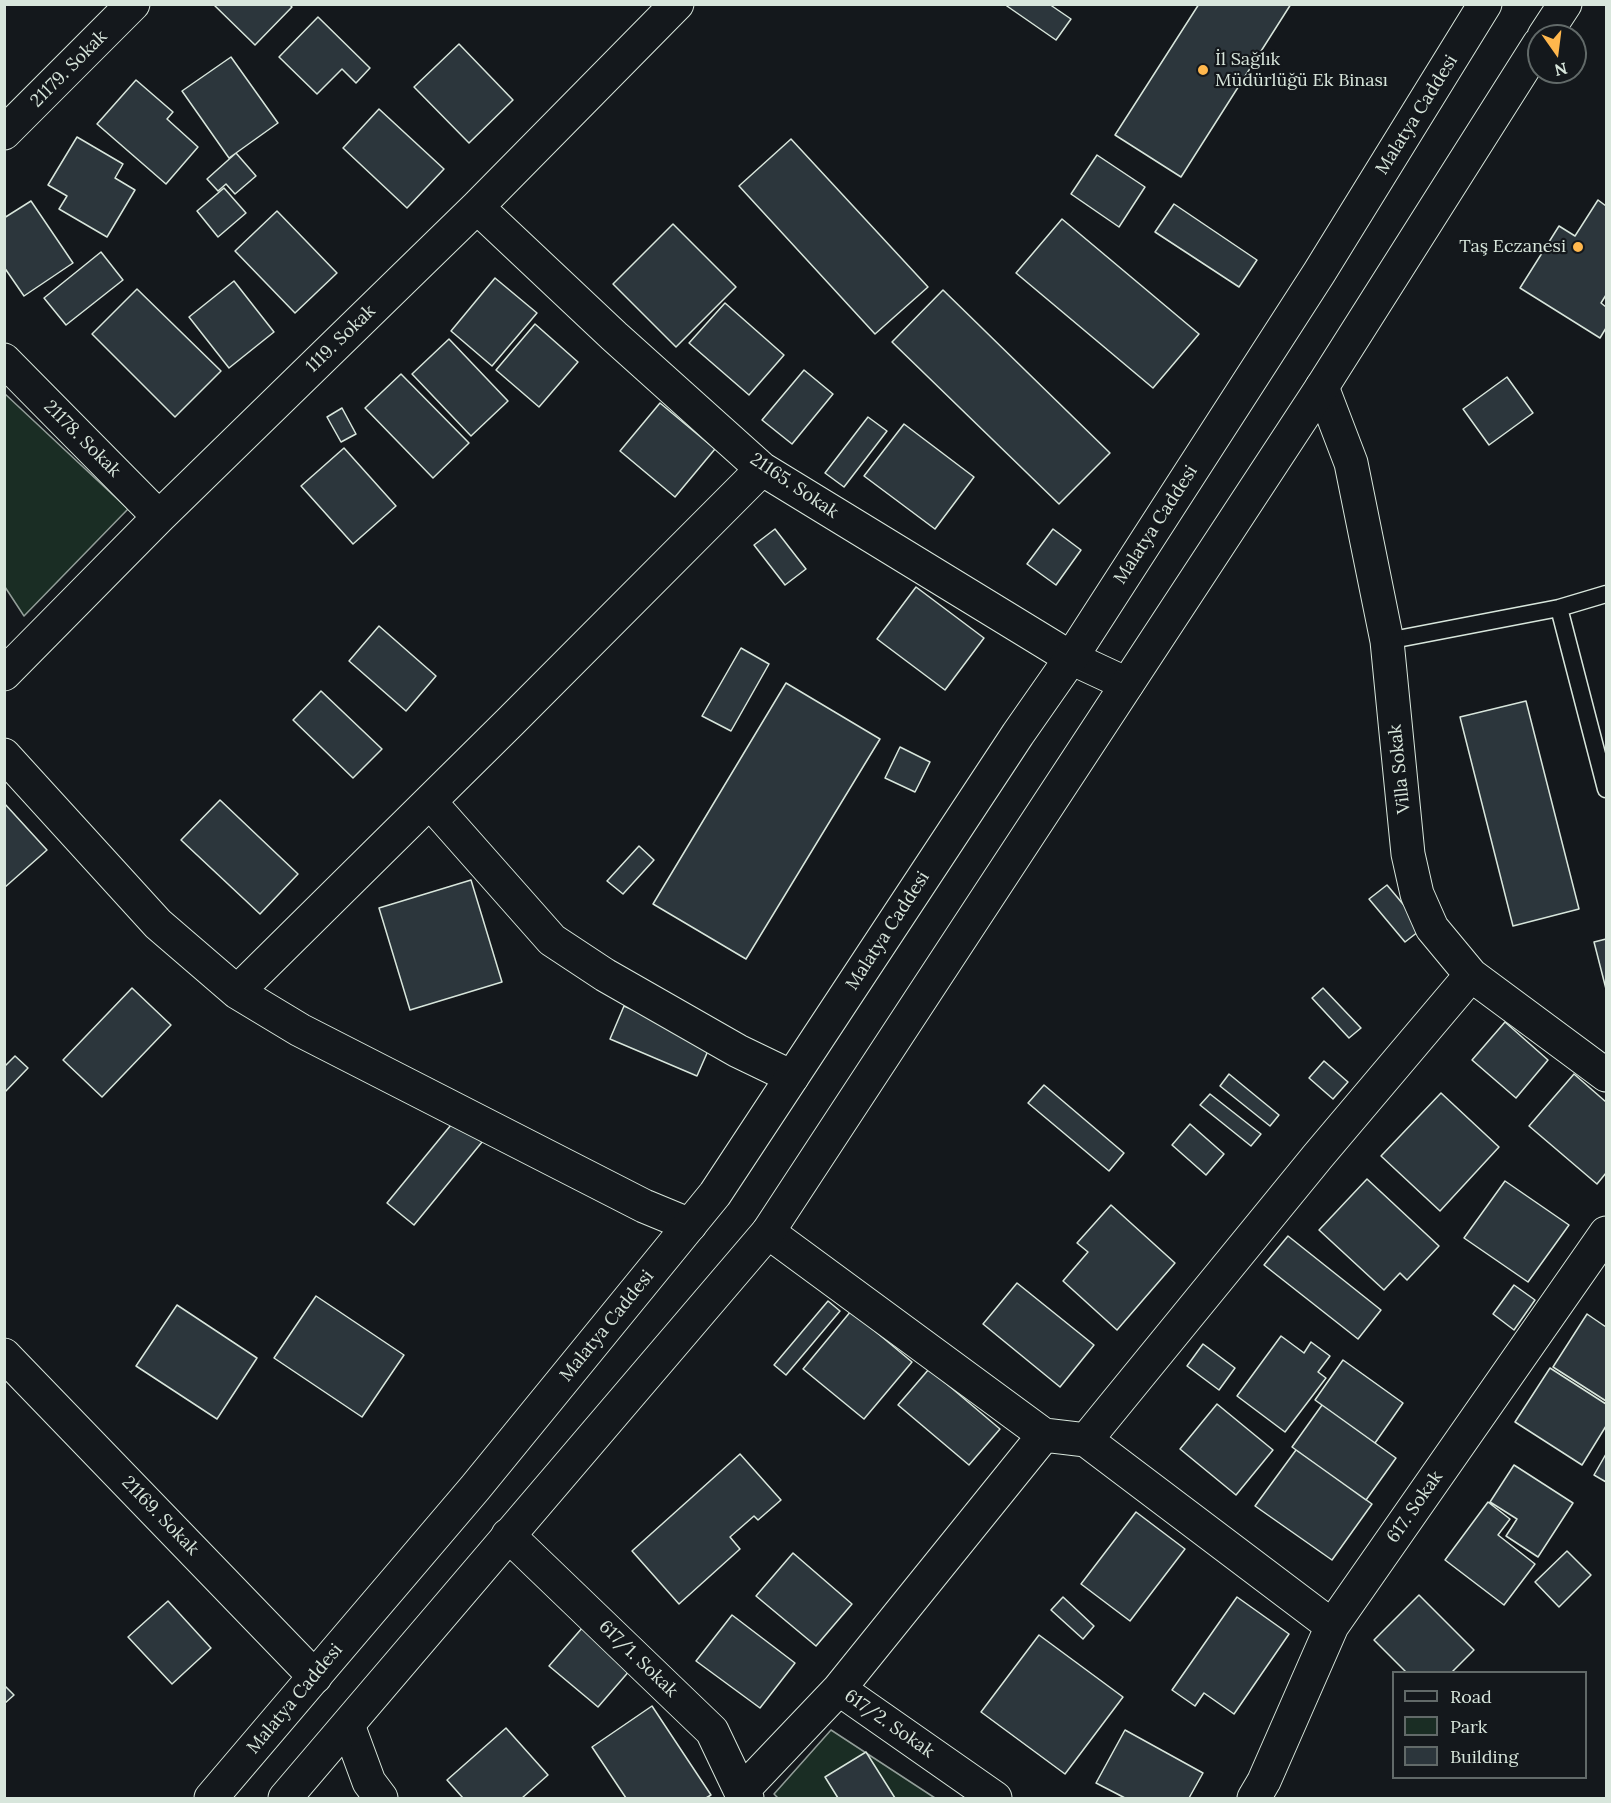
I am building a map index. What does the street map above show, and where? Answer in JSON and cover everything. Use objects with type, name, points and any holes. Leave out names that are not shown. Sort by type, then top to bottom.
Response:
[{"type":"street","name":"21179. Sokak","points":[[4,133],[134,4]]},
{"type":"street","name":"1119. Sokak","points":[[7,664],[477,207],[677,4]]},
{"type":"street","name":"Malatya Caddesi","points":[[211,1798],[475,1488],[715,1194],[1005,753],[1071,658],[1319,273],[1485,4]]},
{"type":"street","points":[[1552,24],[1565,4]]},
{"type":"street","points":[[285,1798],[768,1232],[1322,387],[1527,62]]},
{"type":"street","name":"21165. Sokak","points":[[477,207],[614,336],[762,469],[1071,658],[1127,684]]},
{"type":"street","name":"21178. Sokak","points":[[4,360],[159,517]]},
{"type":"street","name":"Villa Sokak","points":[[1322,387],[1351,462],[1387,641],[1408,854],[1417,894],[1432,928],[1471,975],[1606,1075]]},
{"type":"street","points":[[237,992],[762,469]]},
{"type":"street","points":[[4,755],[158,924],[237,992],[300,1030],[644,1206],[690,1224]]},
{"type":"street","points":[[430,802],[552,940],[605,975],[728,1046],[792,1077]]},
{"type":"street","points":[[1086,1440],[1318,1156],[1471,975]]},
{"type":"street","points":[[768,1232],[1044,1435],[1086,1440],[1332,1626]]},
{"type":"street","name":"617. Sokak","points":[[1254,1798],[1264,1781],[1332,1626],[1606,1233]]},
{"type":"street","name":"21169. Sokak","points":[[4,1355],[315,1677]]},
{"type":"street","points":[[839,1689],[1044,1435]]},
{"type":"street","name":"617/1. Sokak","points":[[508,1535],[712,1731],[744,1795]]},
{"type":"street","name":"617/2. Sokak","points":[[744,1795],[839,1689],[995,1798]]},
{"type":"street","points":[[348,1725],[369,1782],[381,1798]]},
{"type":"lane","points":[[1387,641],[1559,608],[1606,594]]},
{"type":"lane","points":[[1559,608],[1606,789]]},
{"type":"green space","points":[[4,393],[128,509],[24,616],[5,587]]},
{"type":"green space","points":[[831,1730],[935,1798],[778,1798],[774,1794]]},
{"type":"building","points":[[213,4],[289,4],[292,7],[255,45]]},
{"type":"building","points":[[1004,4],[1049,4],[1071,19],[1056,40]]},
{"type":"building","name":"İl Sağlık Müdürlüğü Ek Binası","points":[[1199,4],[1291,4],[1181,177],[1115,135]]},
{"type":"building","points":[[318,17],[370,68],[356,83],[342,69],[317,94],[279,57]]},
{"type":"building","points":[[459,44],[513,100],[469,143],[414,87]]},
{"type":"building","points":[[231,57],[278,123],[229,158],[182,91]]},
{"type":"building","points":[[136,80],[173,112],[167,119],[198,147],[166,184],[97,124]]},
{"type":"building","points":[[379,109],[444,169],[407,208],[343,148]]},
{"type":"building","points":[[77,137],[123,164],[115,178],[135,190],[107,237],[59,209],[67,196],[48,185]]},
{"type":"building","points":[[791,139],[928,287],[875,334],[739,186]]},
{"type":"building","points":[[236,153],[256,176],[235,194],[226,184],[218,191],[207,179]]},
{"type":"building","points":[[1097,155],[1145,187],[1119,227],[1071,194]]},
{"type":"building","points":[[224,188],[246,213],[218,237],[197,211]]},
{"type":"building","points":[[1598,200],[1606,206],[1606,295],[1601,303],[1606,307],[1606,328],[1600,338],[1520,288],[1559,226],[1575,236]]},
{"type":"building","points":[[31,201],[73,263],[24,296],[4,267],[4,218]]},
{"type":"building","points":[[1174,204],[1257,260],[1239,287],[1155,232]]},
{"type":"building","points":[[277,211],[337,273],[295,313],[235,251]]},
{"type":"building","points":[[1062,219],[1199,334],[1153,388],[1016,273]]},
{"type":"building","points":[[673,224],[736,287],[676,347],[613,284]]},
{"type":"building","points":[[101,252],[123,280],[66,325],[44,298]]},
{"type":"building","points":[[495,278],[537,313],[492,366],[451,331]]},
{"type":"building","points":[[234,281],[274,332],[229,368],[189,317]]},
{"type":"building","points":[[137,289],[221,371],[175,417],[92,334]]},
{"type":"building","points":[[943,290],[1110,453],[1059,504],[892,342]]},
{"type":"building","points":[[725,303],[784,355],[749,395],[689,343]]},
{"type":"building","points":[[535,324],[578,362],[539,407],[496,370]]},
{"type":"building","points":[[449,339],[508,401],[471,436],[412,374]]},
{"type":"building","points":[[804,370],[833,394],[792,444],[762,420]]},
{"type":"building","points":[[401,374],[469,443],[433,478],[365,408]]},
{"type":"building","points":[[1507,377],[1533,413],[1489,445],[1463,409]]},
{"type":"building","points":[[660,403],[715,449],[675,497],[620,451]]},
{"type":"building","points":[[342,408],[356,434],[341,442],[327,417]]},
{"type":"building","points":[[868,417],[887,431],[844,487],[825,473]]},
{"type":"building","points":[[904,424],[974,477],[935,529],[864,476]]},
{"type":"building","points":[[344,448],[396,506],[353,544],[301,486]]},
{"type":"building","points":[[775,529],[806,569],[785,585],[754,545]]},
{"type":"building","points":[[1053,529],[1081,550],[1056,585],[1027,564]]},
{"type":"building","points":[[916,587],[984,638],[945,690],[877,639]]},
{"type":"building","points":[[379,626],[436,676],[406,711],[349,661]]},
{"type":"building","points":[[741,648],[769,664],[731,731],[702,716]]},
{"type":"building","points":[[786,683],[880,739],[746,959],[653,904]]},
{"type":"building","points":[[321,691],[382,749],[353,778],[293,720]]},
{"type":"building","points":[[1526,701],[1579,909],[1513,926],[1460,717]]},
{"type":"building","points":[[900,747],[930,762],[915,792],[885,778]]},
{"type":"building","points":[[220,800],[298,874],[260,914],[181,840]]},
{"type":"building","points":[[4,803],[47,850],[4,888]]},
{"type":"building","points":[[639,846],[654,860],[623,894],[607,881]]},
{"type":"building","points":[[471,880],[502,982],[410,1010],[379,908]]},
{"type":"building","points":[[1387,885],[1423,928],[1405,942],[1369,899]]},
{"type":"building","points":[[1606,939],[1606,989],[1594,942]]},
{"type":"building","points":[[132,988],[171,1025],[102,1097],[63,1060]]},
{"type":"building","points":[[1323,988],[1361,1028],[1349,1038],[1312,998]]},
{"type":"building","points":[[624,1006],[711,1044],[697,1076],[610,1039]]},
{"type":"building","points":[[1505,1022],[1548,1060],[1516,1098],[1472,1060]]},
{"type":"building","points":[[15,1056],[28,1068],[4,1093],[4,1067]]},
{"type":"building","points":[[1324,1061],[1348,1082],[1333,1099],[1309,1078]]},
{"type":"building","points":[[1229,1074],[1279,1115],[1270,1126],[1220,1086]]},
{"type":"building","points":[[1574,1074],[1606,1102],[1606,1173],[1597,1184],[1529,1126]]},
{"type":"building","points":[[1044,1085],[1124,1153],[1109,1171],[1028,1103]]},
{"type":"building","points":[[1441,1093],[1499,1147],[1440,1211],[1381,1156]]},
{"type":"building","points":[[1210,1094],[1261,1134],[1251,1146],[1200,1105]]},
{"type":"building","points":[[460,1114],[487,1136],[414,1225],[387,1203]]},
{"type":"building","points":[[1190,1124],[1224,1154],[1206,1175],[1172,1145]]},
{"type":"building","points":[[1367,1179],[1439,1246],[1407,1280],[1400,1273],[1384,1290],[1319,1230]]},
{"type":"building","points":[[1505,1181],[1569,1225],[1528,1282],[1464,1238]]},
{"type":"building","points":[[1111,1205],[1175,1263],[1117,1330],[1063,1281],[1088,1252],[1077,1243]]},
{"type":"building","points":[[1288,1236],[1381,1310],[1358,1339],[1264,1265]]},
{"type":"building","points":[[1017,1283],[1094,1345],[1060,1387],[983,1324]]},
{"type":"building","points":[[1514,1285],[1535,1300],[1514,1330],[1493,1314]]},
{"type":"building","points":[[316,1296],[404,1355],[362,1417],[274,1358]]},
{"type":"building","points":[[828,1301],[840,1311],[786,1375],[774,1365]]},
{"type":"building","points":[[177,1305],[257,1358],[217,1419],[136,1366]]},
{"type":"building","points":[[851,1311],[912,1362],[864,1419],[803,1369]]},
{"type":"building","points":[[1587,1314],[1606,1327],[1606,1401],[1553,1367]]},
{"type":"building","points":[[1281,1336],[1304,1353],[1311,1342],[1330,1356],[1318,1372],[1326,1378],[1285,1432],[1237,1396]]},
{"type":"building","points":[[1203,1344],[1235,1368],[1219,1390],[1187,1366]]},
{"type":"building","points":[[1343,1360],[1403,1403],[1375,1443],[1315,1400]]},
{"type":"building","points":[[1550,1368],[1606,1404],[1606,1426],[1582,1465],[1515,1422]]},
{"type":"building","points":[[929,1369],[1000,1429],[969,1465],[898,1405]]},
{"type":"building","points":[[1217,1404],[1273,1450],[1236,1495],[1180,1449]]},
{"type":"building","points":[[1322,1405],[1396,1458],[1366,1500],[1292,1447]]},
{"type":"building","points":[[1296,1450],[1372,1504],[1332,1560],[1255,1506]]},
{"type":"building","points":[[740,1454],[781,1500],[758,1520],[754,1516],[730,1537],[740,1549],[679,1604],[632,1551]]},
{"type":"building","points":[[1606,1454],[1606,1482],[1594,1475]]},
{"type":"building","points":[[1514,1465],[1573,1503],[1538,1557],[1506,1536],[1517,1519],[1490,1502]]},
{"type":"building","points":[[1488,1502],[1510,1519],[1498,1535],[1535,1564],[1504,1605],[1445,1560]]},
{"type":"building","points":[[1136,1512],[1185,1549],[1130,1621],[1081,1584]]},
{"type":"building","points":[[1567,1551],[1591,1575],[1559,1607],[1535,1582]]},
{"type":"building","points":[[793,1553],[852,1604],[816,1646],[756,1596]]},
{"type":"building","points":[[1419,1595],[1474,1650],[1453,1671],[1405,1671],[1374,1640]]},
{"type":"building","points":[[1063,1597],[1094,1626],[1083,1639],[1051,1610]]},
{"type":"building","points":[[1237,1597],[1289,1634],[1234,1714],[1204,1693],[1195,1706],[1172,1690]]},
{"type":"building","points":[[168,1601],[211,1648],[172,1684],[128,1637]]},
{"type":"building","points":[[732,1615],[795,1663],[760,1708],[696,1661]]},
{"type":"building","points":[[583,1627],[631,1669],[598,1707],[549,1666]]},
{"type":"building","points":[[1039,1635],[1123,1697],[1065,1774],[981,1712]]},
{"type":"building","points":[[4,1685],[14,1695],[4,1704]]},
{"type":"building","points":[[652,1706],[711,1795],[706,1798],[626,1798],[592,1747]]},
{"type":"building","points":[[506,1728],[548,1775],[522,1798],[463,1798],[447,1780]]},
{"type":"building","points":[[1125,1730],[1203,1773],[1189,1798],[1125,1798],[1096,1783]]},
{"type":"building","points":[[866,1752],[895,1798],[838,1798],[825,1777]]},
{"type":"place","name":"İl Sağlık Müdürlüğü Ek Binası","points":[[1203,70]]},
{"type":"place","name":"Taş Eczanesi","points":[[1578,247]]}]
